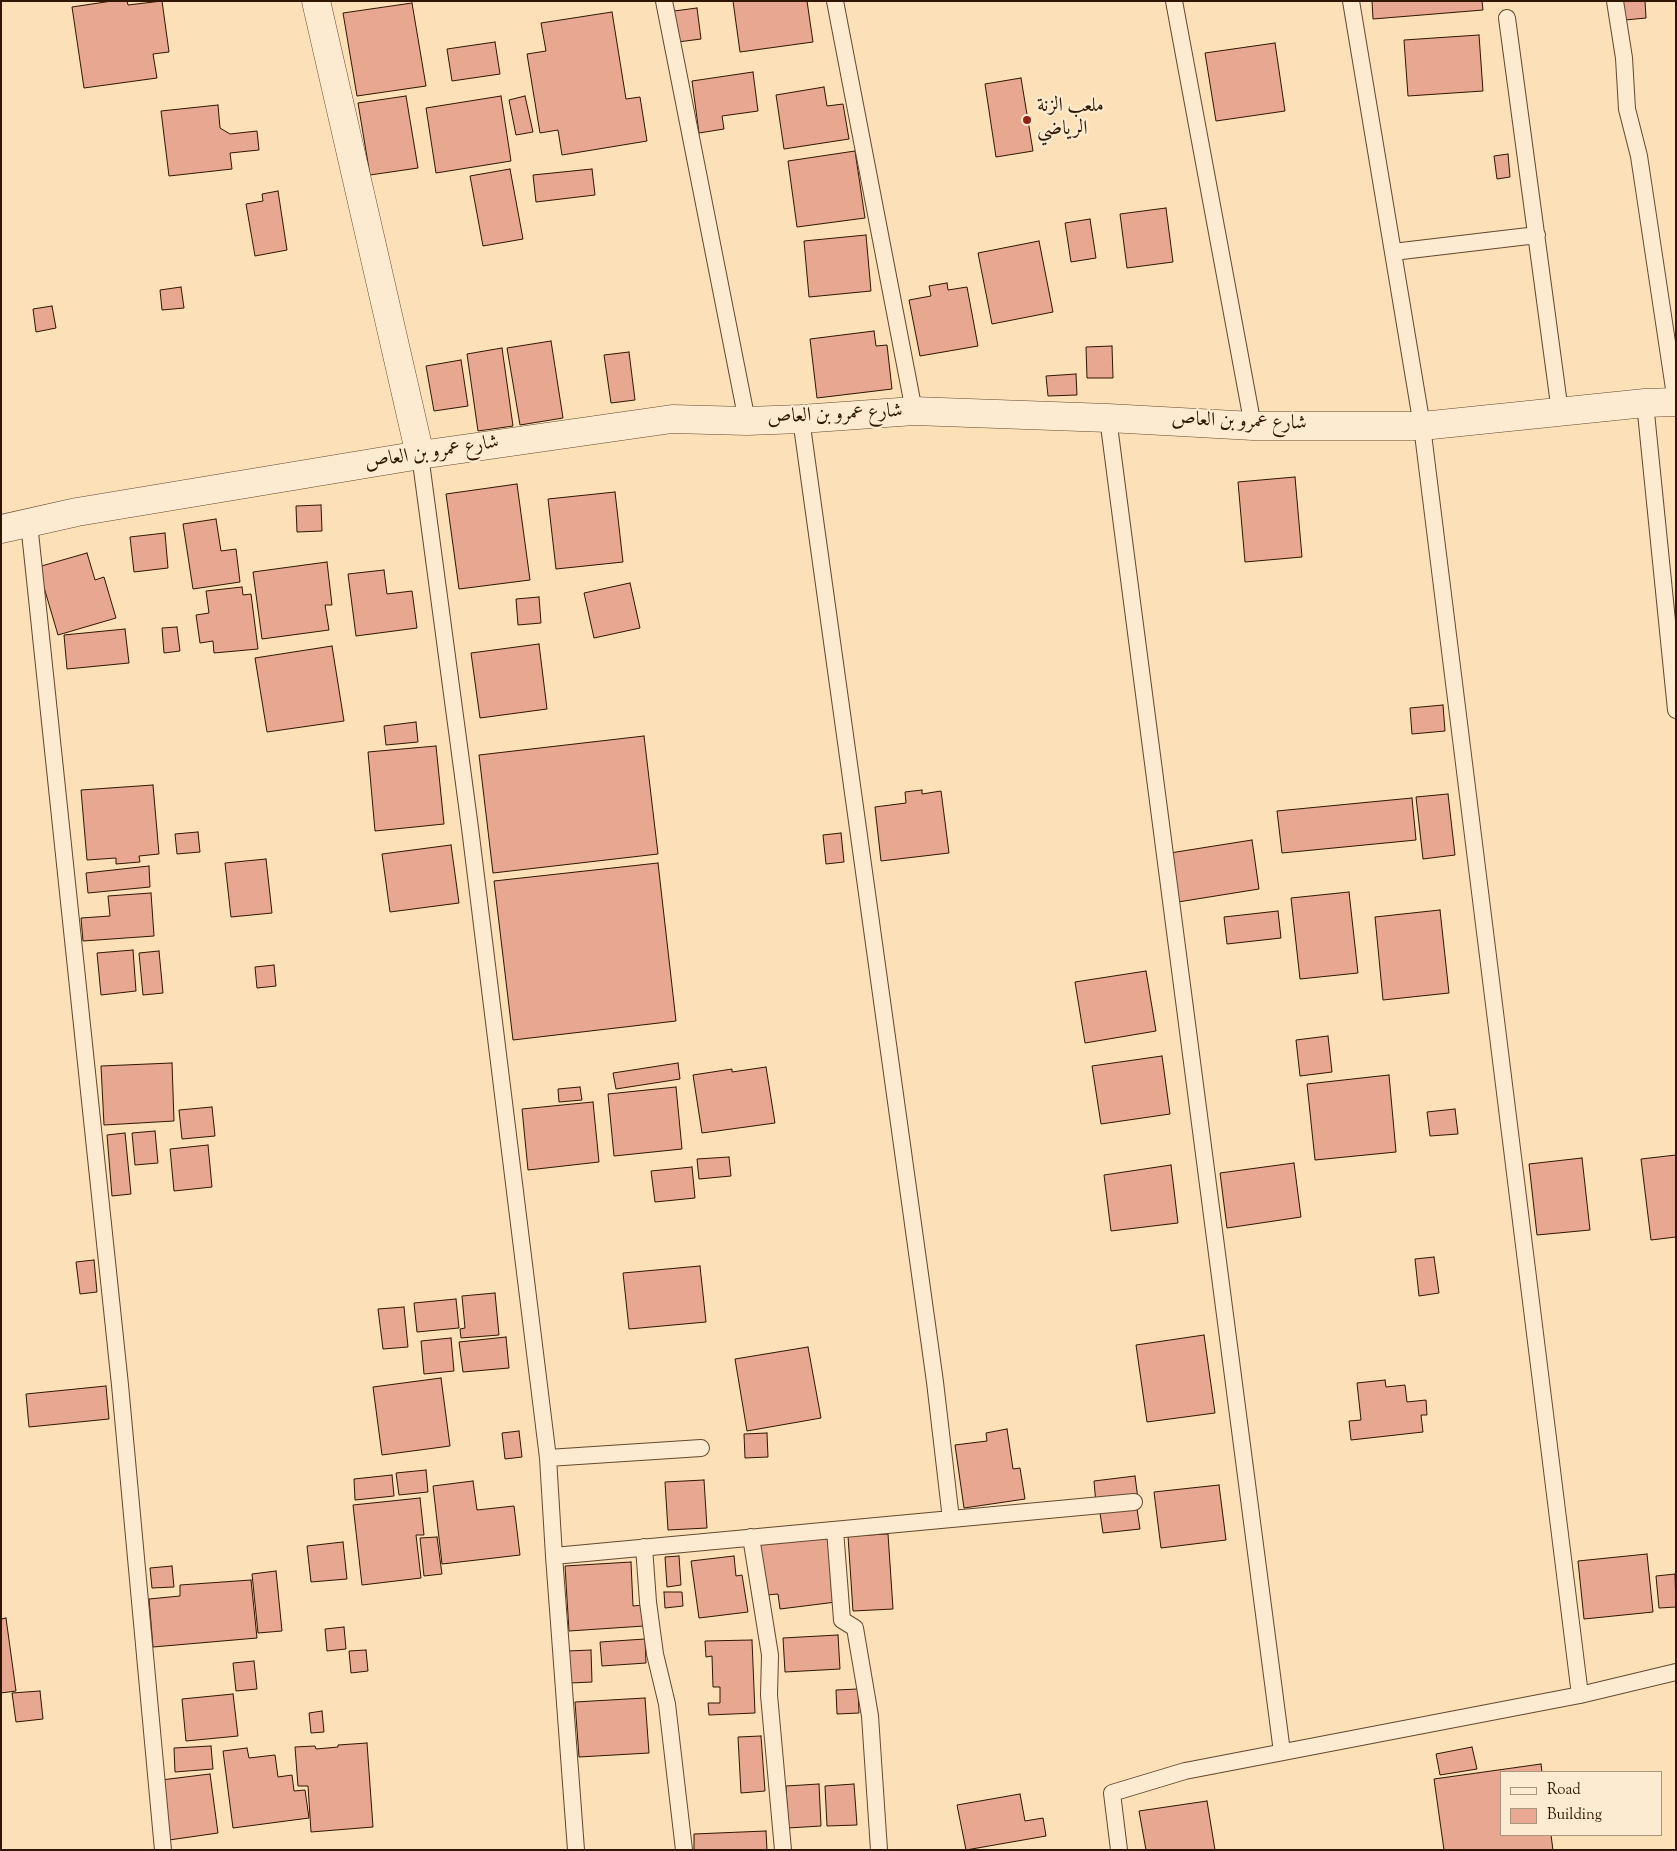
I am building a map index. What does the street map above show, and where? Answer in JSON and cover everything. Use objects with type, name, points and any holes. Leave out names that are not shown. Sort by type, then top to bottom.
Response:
[{"type":"street","points":[[316,1],[420,455]]},
{"type":"street","name":"شارع عمرو بن العاص","points":[[1,529],[77,512],[420,455],[672,419],[747,421],[914,412],[1108,418],[1253,426],[1422,426],[1645,403],[1676,402]]},
{"type":"lane","points":[[664,1],[747,421]]},
{"type":"lane","points":[[835,1],[914,412]]},
{"type":"lane","points":[[1174,1],[1253,426]]},
{"type":"lane","points":[[1351,1],[1422,426],[1580,1695]]},
{"type":"lane","points":[[1615,1],[1624,58],[1627,109],[1638,156],[1676,402]]},
{"type":"lane","points":[[1507,18],[1560,412]]},
{"type":"lane","points":[[1393,252],[1537,234]]},
{"type":"lane","points":[[1645,403],[1676,710]]},
{"type":"lane","points":[[1108,418],[1282,1752]]},
{"type":"lane","points":[[801,419],[935,1382],[951,1519]]},
{"type":"lane","points":[[420,455],[470,828],[548,1458],[576,1850]]},
{"type":"lane","points":[[29,523],[120,1385],[163,1850]]},
{"type":"lane","points":[[548,1458],[702,1448]]},
{"type":"lane","points":[[554,1556],[1134,1502]]},
{"type":"lane","points":[[835,1530],[842,1620],[856,1628],[870,1716],[879,1850]]},
{"type":"lane","points":[[751,1538],[770,1655],[769,1695],[783,1850]]},
{"type":"lane","points":[[644,1547],[648,1602],[655,1654],[668,1704],[684,1850]]},
{"type":"lane","points":[[1120,1850],[1112,1793],[1185,1771],[1580,1695],[1676,1672]]},
{"type":"building","points":[[112,1],[127,1],[128,5],[162,1],[169,52],[153,54],[157,78],[84,88],[72,7]]},
{"type":"building","points":[[733,1],[807,1],[813,42],[740,52]]},
{"type":"building","points":[[1372,1],[1482,1],[1483,10],[1373,19]]},
{"type":"building","points":[[1623,1],[1645,1],[1646,18],[1625,20]]},
{"type":"building","points":[[412,3],[426,86],[357,96],[343,13]]},
{"type":"building","points":[[697,8],[701,39],[678,42],[674,11]]},
{"type":"building","points":[[612,12],[626,99],[640,97],[647,141],[562,155],[558,130],[540,133],[527,54],[546,51],[541,23]]},
{"type":"building","points":[[1479,35],[1483,91],[1408,96],[1404,40]]},
{"type":"building","points":[[495,42],[500,74],[452,81],[447,49]]},
{"type":"building","points":[[1275,43],[1285,111],[1216,121],[1205,53]]},
{"type":"building","points":[[753,72],[758,111],[722,116],[724,129],[699,133],[692,81]]},
{"type":"building","points":[[1021,78],[1033,151],[996,157],[985,84]]},
{"type":"building","points":[[824,87],[827,106],[843,104],[849,139],[784,149],[776,95]]},
{"type":"building","points":[[406,96],[418,168],[370,175],[358,103]]},
{"type":"building","points":[[501,96],[511,161],[436,173],[426,108]]},
{"type":"building","points":[[525,96],[533,132],[516,135],[509,100]]},
{"type":"building","points":[[218,105],[220,128],[230,134],[257,131],[259,150],[230,153],[232,169],[169,176],[161,111]]},
{"type":"building","points":[[855,151],[865,218],[797,227],[788,161]]},
{"type":"building","points":[[1508,154],[1510,177],[1497,179],[1494,156]]},
{"type":"building","points":[[510,169],[523,239],[483,246],[470,176]]},
{"type":"building","points":[[592,169],[595,195],[536,202],[533,175]]},
{"type":"building","points":[[278,191],[287,250],[255,256],[246,204],[263,201],[262,194]]},
{"type":"building","points":[[1166,208],[1173,262],[1127,268],[1120,214]]},
{"type":"building","points":[[1090,219],[1096,258],[1071,262],[1065,223]]},
{"type":"building","points":[[866,235],[871,291],[809,297],[804,241]]},
{"type":"building","points":[[1039,241],[1053,312],[992,324],[978,253]]},
{"type":"building","points":[[947,283],[948,290],[967,287],[978,346],[920,356],[909,300],[931,296],[929,286]]},
{"type":"building","points":[[181,287],[184,308],[162,310],[160,290]]},
{"type":"building","points":[[52,306],[56,328],[36,332],[33,309]]},
{"type":"building","points":[[874,331],[876,346],[887,345],[892,389],[817,398],[810,339]]},
{"type":"building","points":[[551,341],[563,418],[520,425],[507,348]]},
{"type":"building","points":[[1112,346],[1113,378],[1087,378],[1086,347]]},
{"type":"building","points":[[502,348],[513,426],[478,431],[467,354]]},
{"type":"building","points":[[629,352],[635,400],[611,403],[604,355]]},
{"type":"building","points":[[461,360],[468,406],[434,411],[426,366]]},
{"type":"building","points":[[1076,374],[1077,395],[1048,396],[1046,376]]},
{"type":"building","points":[[1295,477],[1302,557],[1245,562],[1238,482]]},
{"type":"building","points":[[517,484],[530,580],[459,589],[446,494]]},
{"type":"building","points":[[615,492],[623,562],[556,569],[548,499]]},
{"type":"building","points":[[321,505],[322,531],[297,532],[296,506]]},
{"type":"building","points":[[216,519],[221,551],[236,549],[240,582],[193,589],[183,524]]},
{"type":"building","points":[[165,533],[168,568],[134,572],[130,537]]},
{"type":"building","points":[[87,553],[95,580],[104,577],[116,618],[58,635],[38,567]]},
{"type":"building","points":[[327,562],[332,605],[325,605],[329,630],[262,639],[253,572]]},
{"type":"building","points":[[384,570],[387,594],[412,591],[417,628],[356,636],[348,574]]},
{"type":"building","points":[[630,583],[640,628],[594,638],[584,593]]},
{"type":"building","points":[[242,587],[243,595],[251,594],[258,649],[214,653],[213,641],[200,643],[196,615],[209,613],[206,591]]},
{"type":"building","points":[[539,597],[541,623],[518,625],[516,599]]},
{"type":"building","points":[[177,627],[180,651],[164,653],[162,628]]},
{"type":"building","points":[[125,629],[129,663],[67,669],[64,635]]},
{"type":"building","points":[[539,644],[547,709],[480,718],[471,653]]},
{"type":"building","points":[[332,646],[344,721],[267,732],[255,658]]},
{"type":"building","points":[[1443,705],[1445,731],[1412,734],[1410,708]]},
{"type":"building","points":[[416,722],[418,742],[386,745],[384,726]]},
{"type":"building","points":[[644,736],[658,854],[493,873],[479,755]]},
{"type":"building","points":[[436,746],[444,824],[375,831],[368,752]]},
{"type":"building","points":[[153,785],[159,854],[139,856],[140,862],[116,864],[116,858],[87,860],[81,790]]},
{"type":"building","points":[[922,790],[922,794],[941,791],[949,853],[881,861],[875,807],[906,803],[905,792]]},
{"type":"building","points":[[1448,794],[1455,855],[1423,859],[1416,797]]},
{"type":"building","points":[[1412,798],[1416,840],[1282,853],[1277,811]]},
{"type":"building","points":[[198,832],[200,852],[177,854],[175,834]]},
{"type":"building","points":[[841,833],[844,862],[826,864],[823,835]]},
{"type":"building","points":[[1252,840],[1259,889],[1178,902],[1170,853]]},
{"type":"building","points":[[451,845],[459,903],[390,912],[382,854]]},
{"type":"building","points":[[266,859],[272,913],[231,917],[225,863]]},
{"type":"building","points":[[658,863],[676,1021],[513,1040],[494,881]]},
{"type":"building","points":[[149,866],[150,887],[88,893],[86,873]]},
{"type":"building","points":[[1349,892],[1358,973],[1300,979],[1291,898]]},
{"type":"building","points":[[151,893],[154,936],[83,941],[81,918],[110,916],[108,896]]},
{"type":"building","points":[[1440,910],[1449,993],[1383,1000],[1375,917]]},
{"type":"building","points":[[1278,911],[1281,938],[1227,944],[1224,917]]},
{"type":"building","points":[[133,950],[136,991],[101,995],[97,953]]},
{"type":"building","points":[[159,951],[163,993],[143,995],[139,953]]},
{"type":"building","points":[[274,965],[276,986],[257,988],[255,967]]},
{"type":"building","points":[[1146,971],[1156,1031],[1085,1043],[1075,982]]},
{"type":"building","points":[[1328,1036],[1332,1072],[1300,1076],[1296,1040]]},
{"type":"building","points":[[1162,1056],[1170,1114],[1101,1124],[1092,1066]]},
{"type":"building","points":[[172,1063],[174,1121],[104,1125],[101,1066]]},
{"type":"building","points":[[678,1063],[680,1079],[616,1089],[613,1073]]},
{"type":"building","points":[[766,1067],[775,1123],[702,1133],[693,1075],[732,1069],[732,1072]]},
{"type":"building","points":[[1389,1075],[1396,1152],[1315,1160],[1307,1084]]},
{"type":"building","points":[[580,1087],[582,1100],[559,1102],[558,1089]]},
{"type":"building","points":[[676,1087],[682,1149],[614,1156],[608,1094]]},
{"type":"building","points":[[593,1102],[599,1162],[528,1170],[522,1109]]},
{"type":"building","points":[[212,1107],[215,1136],[182,1139],[179,1110]]},
{"type":"building","points":[[1455,1109],[1458,1134],[1430,1136],[1427,1112]]},
{"type":"building","points":[[155,1131],[158,1163],[135,1165],[132,1133]]},
{"type":"building","points":[[125,1133],[131,1194],[112,1196],[107,1135]]},
{"type":"building","points":[[208,1145],[212,1187],[174,1191],[170,1149]]},
{"type":"building","points":[[1676,1155],[1676,1237],[1651,1240],[1641,1159]]},
{"type":"building","points":[[729,1157],[731,1176],[699,1179],[697,1159]]},
{"type":"building","points":[[1582,1158],[1590,1230],[1537,1235],[1529,1164]]},
{"type":"building","points":[[1294,1163],[1301,1217],[1227,1228],[1220,1173]]},
{"type":"building","points":[[1171,1165],[1178,1223],[1111,1231],[1104,1175]]},
{"type":"building","points":[[692,1167],[695,1198],[655,1202],[651,1171]]},
{"type":"building","points":[[1434,1257],[1439,1293],[1419,1296],[1415,1259]]},
{"type":"building","points":[[94,1260],[97,1292],[80,1294],[76,1262]]},
{"type":"building","points":[[700,1266],[706,1322],[629,1329],[623,1273]]},
{"type":"building","points":[[495,1293],[499,1335],[461,1338],[460,1329],[465,1328],[462,1296]]},
{"type":"building","points":[[456,1299],[459,1328],[417,1332],[414,1303]]},
{"type":"building","points":[[404,1307],[408,1347],[383,1349],[378,1309]]},
{"type":"building","points":[[1204,1335],[1215,1413],[1147,1422],[1136,1345]]},
{"type":"building","points":[[506,1337],[509,1368],[463,1372],[459,1342]]},
{"type":"building","points":[[451,1338],[454,1371],[424,1374],[421,1341]]},
{"type":"building","points":[[808,1347],[821,1418],[747,1431],[735,1359]]},
{"type":"building","points":[[441,1378],[450,1446],[382,1455],[373,1387]]},
{"type":"building","points":[[1385,1380],[1386,1387],[1405,1385],[1407,1402],[1426,1400],[1427,1415],[1421,1415],[1423,1432],[1351,1440],[1349,1421],[1361,1420],[1357,1383]]},
{"type":"building","points":[[106,1386],[109,1419],[29,1427],[26,1394]]},
{"type":"building","points":[[1007,1429],[1013,1469],[1020,1468],[1025,1499],[964,1508],[955,1445],[987,1441],[986,1433]]},
{"type":"building","points":[[519,1431],[522,1457],[505,1459],[502,1433]]},
{"type":"building","points":[[767,1433],[768,1457],[745,1458],[744,1434]]},
{"type":"building","points":[[426,1470],[428,1492],[399,1495],[396,1473]]},
{"type":"building","points":[[392,1475],[394,1496],[355,1500],[354,1479]]},
{"type":"building","points":[[1135,1476],[1138,1499],[1096,1504],[1094,1481]]},
{"type":"building","points":[[704,1480],[707,1528],[668,1530],[665,1482]]},
{"type":"building","points":[[473,1481],[477,1510],[514,1506],[520,1555],[442,1564],[433,1486]]},
{"type":"building","points":[[1219,1485],[1226,1540],[1161,1548],[1154,1492]]},
{"type":"building","points":[[420,1498],[424,1535],[416,1535],[421,1578],[362,1585],[353,1505]]},
{"type":"building","points":[[1137,1509],[1140,1529],[1103,1533],[1100,1513]]},
{"type":"building","points":[[888,1534],[893,1609],[853,1611],[848,1536]]},
{"type":"building","points":[[828,1536],[836,1602],[780,1609],[778,1594],[767,1595],[760,1544]]},
{"type":"building","points":[[437,1537],[442,1574],[424,1576],[420,1538]]},
{"type":"building","points":[[343,1542],[347,1579],[311,1582],[307,1546]]},
{"type":"building","points":[[1647,1554],[1653,1612],[1584,1619],[1578,1561]]},
{"type":"building","points":[[679,1556],[681,1585],[667,1587],[665,1557]]},
{"type":"building","points":[[734,1556],[736,1576],[742,1575],[748,1612],[699,1618],[691,1561]]},
{"type":"building","points":[[631,1562],[633,1606],[643,1605],[644,1626],[569,1631],[565,1566]]},
{"type":"building","points":[[172,1566],[174,1587],[152,1588],[150,1568]]},
{"type":"building","points":[[276,1571],[282,1631],[258,1633],[252,1574]]},
{"type":"building","points":[[1675,1574],[1676,1607],[1659,1608],[1656,1576]]},
{"type":"building","points":[[251,1580],[257,1638],[153,1647],[149,1599],[180,1596],[180,1585]]},
{"type":"building","points":[[664,1592],[682,1592],[683,1606],[665,1608]]},
{"type":"building","points":[[6,1618],[16,1691],[1,1693],[1,1619]]},
{"type":"building","points":[[344,1627],[346,1649],[327,1651],[325,1629]]},
{"type":"building","points":[[838,1635],[840,1669],[785,1672],[783,1638]]},
{"type":"building","points":[[645,1639],[646,1663],[602,1666],[600,1642]]},
{"type":"building","points":[[752,1640],[755,1713],[709,1715],[708,1703],[720,1703],[720,1687],[713,1687],[712,1656],[706,1657],[705,1641]]},
{"type":"building","points":[[366,1650],[368,1671],[351,1673],[349,1651]]},
{"type":"building","points":[[591,1650],[592,1682],[570,1683],[568,1651]]},
{"type":"building","points":[[254,1661],[257,1689],[236,1691],[233,1663]]},
{"type":"building","points":[[858,1689],[859,1713],[837,1714],[836,1690]]},
{"type":"building","points":[[40,1691],[43,1719],[16,1722],[12,1693]]},
{"type":"building","points":[[233,1694],[238,1736],[186,1741],[182,1699]]},
{"type":"building","points":[[645,1698],[649,1753],[579,1757],[575,1702]]},
{"type":"building","points":[[322,1711],[324,1732],[311,1733],[309,1713]]},
{"type":"building","points":[[761,1736],[765,1791],[741,1793],[738,1737]]},
{"type":"building","points":[[367,1743],[373,1827],[311,1832],[308,1786],[298,1786],[295,1747],[315,1746],[316,1749]]},
{"type":"building","points":[[211,1746],[213,1769],[175,1772],[174,1748]]},
{"type":"building","points":[[1472,1747],[1477,1769],[1440,1775],[1436,1754]]},
{"type":"building","points":[[247,1748],[249,1758],[275,1755],[278,1777],[292,1775],[294,1791],[305,1790],[309,1818],[233,1828],[223,1751]]},
{"type":"building","points":[[1541,1764],[1542,1771],[1500,1771],[1500,1836],[1551,1836],[1553,1850],[1444,1850],[1434,1779]]},
{"type":"building","points":[[210,1774],[218,1833],[169,1840],[161,1780]]},
{"type":"building","points":[[819,1784],[821,1826],[788,1828],[786,1786]]},
{"type":"building","points":[[854,1784],[857,1825],[827,1826],[825,1786]]},
{"type":"building","points":[[1020,1794],[1025,1821],[1043,1818],[1046,1836],[966,1850],[957,1805]]},
{"type":"building","points":[[1207,1801],[1215,1850],[1146,1850],[1139,1811]]},
{"type":"building","points":[[766,1831],[767,1850],[694,1850],[694,1834]]},
{"type":"place","name":"ملعب الزنة الرياضي","points":[[1027,120]]}]
